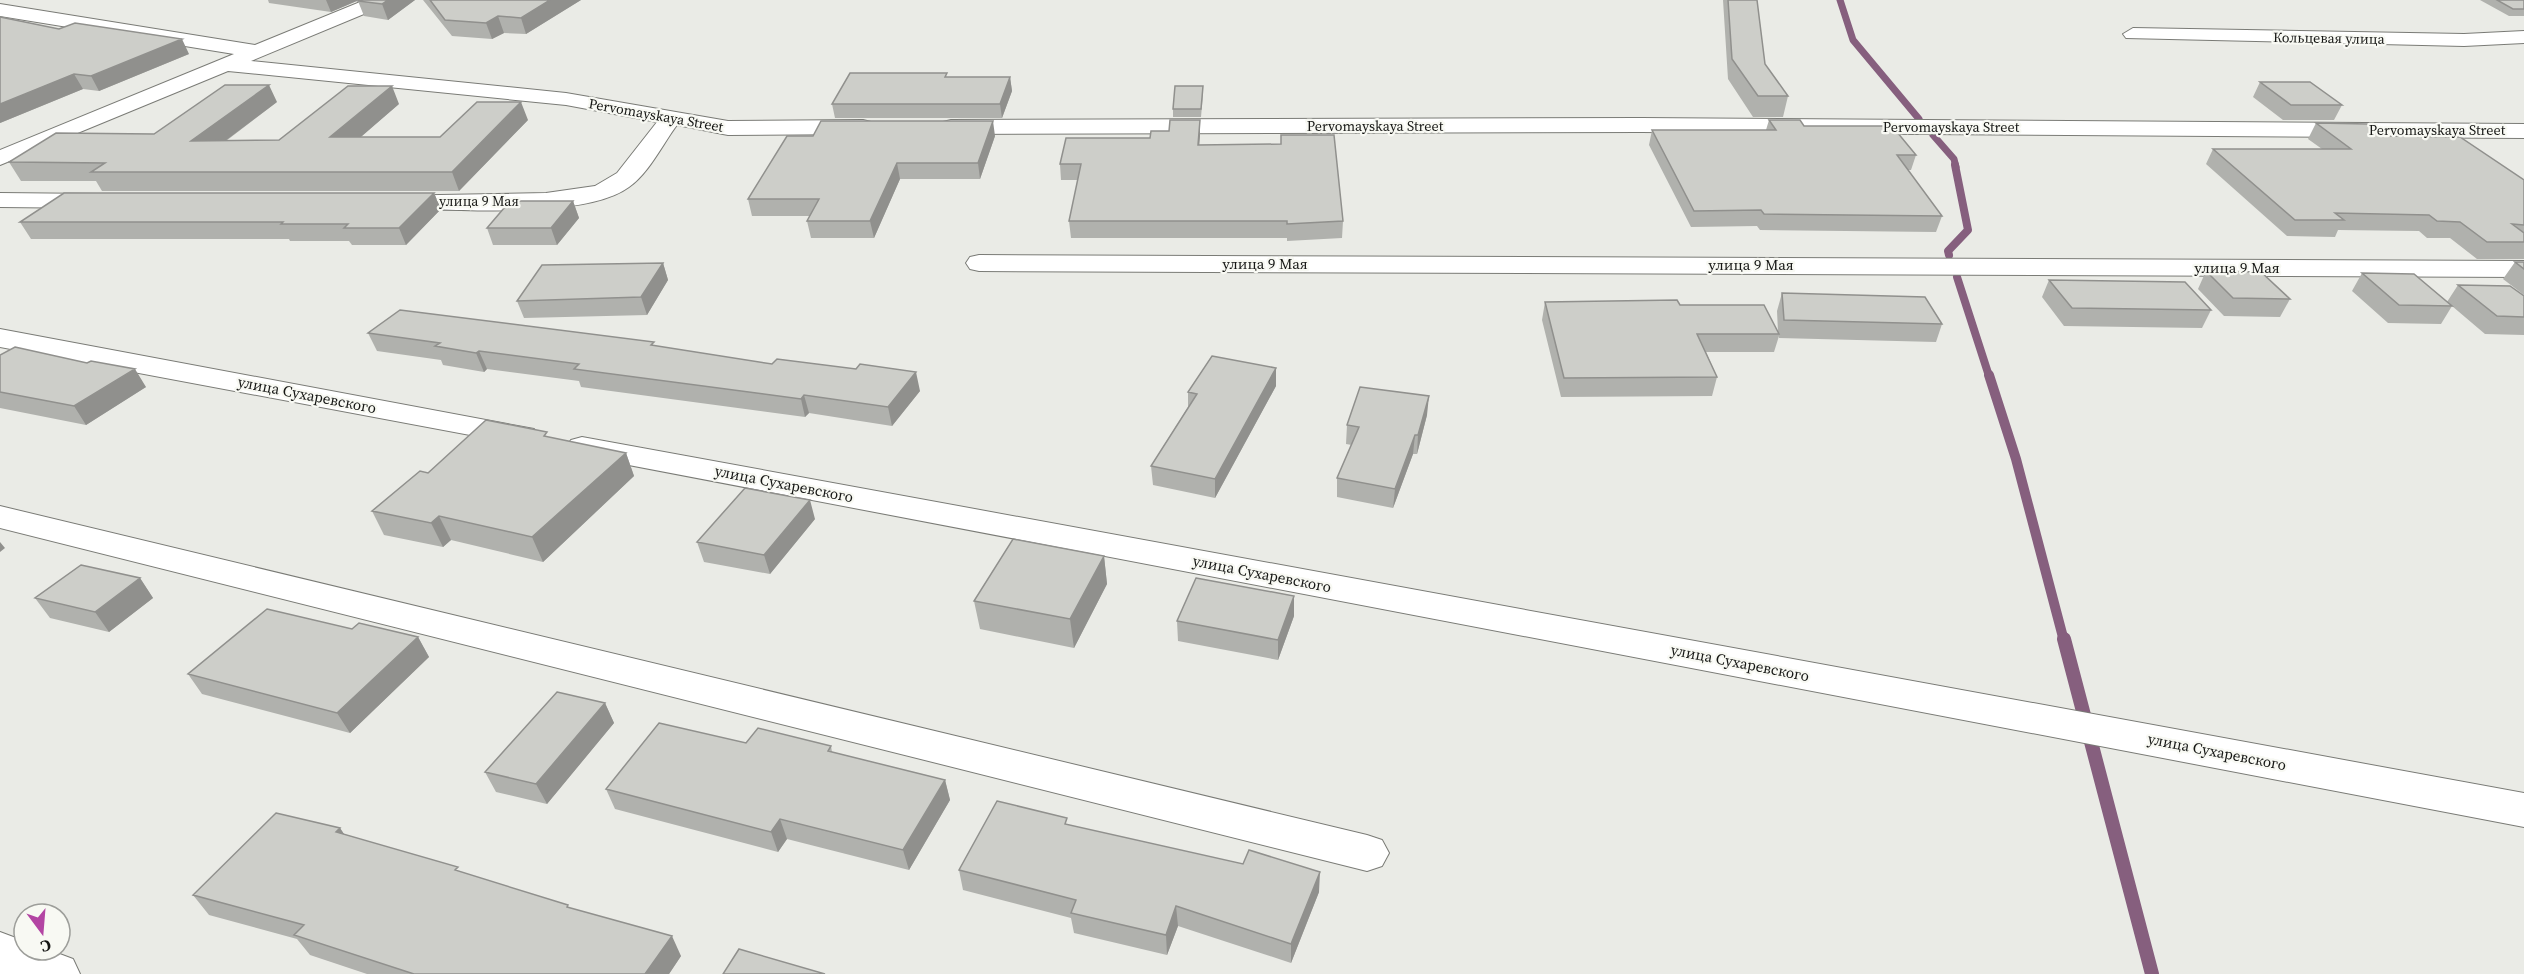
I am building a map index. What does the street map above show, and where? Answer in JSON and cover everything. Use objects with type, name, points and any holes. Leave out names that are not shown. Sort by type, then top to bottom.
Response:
[{"type":"street","points":[[0,158],[230,65],[381,0]]},
{"type":"street","points":[[0,10],[260,52]]},
{"type":"street","name":"Кольцевая улица","points":[[2133,34],[2464,40],[2524,37]]},
{"type":"street","name":"Pervomayskaya Street","points":[[230,65],[566,99],[728,128],[882,127]]},
{"type":"street","name":"улица 9 Мая","points":[[372,201],[562,200],[591,197],[620,184],[670,118]]},
{"type":"street","name":"Pervomayskaya Street","points":[[929,127],[1641,125],[2524,131]]},
{"type":"street","points":[[0,200],[125,201]]},
{"type":"street","name":"улица 9 Мая","points":[[979,263],[2524,269]]},
{"type":"street","name":"улица Сухаревского","points":[[0,338],[2524,810]]},
{"type":"street","points":[[0,517],[1367,853]]},
{"type":"street","points":[[0,953],[56,974]]},
{"type":"building","points":[[359,0],[388,0],[382,4]]},
{"type":"building","points":[[430,0],[550,0],[521,18],[498,16],[486,23],[445,20]]},
{"type":"building","points":[[1728,0],[1757,0],[1765,64],[1788,96],[1758,96],[1732,59]]},
{"type":"building","points":[[2497,0],[2524,0],[2524,9],[2513,9]]},
{"type":"building","points":[[0,17],[59,29],[75,23],[182,39],[91,76],[74,74],[0,104]]},
{"type":"building","points":[[850,73],[947,73],[945,77],[1010,77],[1000,104],[832,104]]},
{"type":"building","points":[[2260,82],[2310,82],[2342,105],[2291,105]]},
{"type":"building","points":[[225,85],[269,85],[191,141],[279,140],[348,86],[392,86],[330,137],[440,137],[477,102],[521,102],[452,172],[91,172],[105,163],[9,162],[56,133],[154,134]]},
{"type":"building","points":[[1175,86],[1203,86],[1201,109],[1173,109]]},
{"type":"building","points":[[1170,120],[1200,120],[1198,145],[1281,144],[1281,135],[1334,135],[1343,221],[1287,224],[1287,221],[1069,221],[1081,164],[1060,164],[1066,138],[1150,138],[1151,131],[1169,131]]},
{"type":"building","points":[[1769,120],[1800,120],[1804,126],[1892,126],[1916,155],[1897,155],[1942,216],[1764,214],[1761,210],[1694,211],[1652,130],[1776,130]]},
{"type":"building","points":[[821,121],[993,121],[978,163],[897,163],[870,221],[807,221],[819,199],[748,199],[787,136],[813,136]]},
{"type":"building","points":[[2316,123],[2369,124],[2387,136],[2460,137],[2524,180],[2524,225],[2512,224],[2524,233],[2524,242],[2487,242],[2460,222],[2437,221],[2429,215],[2335,213],[2344,220],[2295,220],[2213,149],[2351,149]]},
{"type":"building","points":[[64,193],[434,193],[399,228],[344,228],[348,224],[281,224],[283,222],[20,222]]},
{"type":"building","points":[[510,201],[573,201],[551,228],[487,228]]},
{"type":"building","points":[[2515,262],[2524,262],[2524,269]]},
{"type":"building","points":[[663,263],[641,297],[517,301],[542,265]]},
{"type":"building","points":[[2206,271],[2261,272],[2290,299],[2233,298]]},
{"type":"building","points":[[2362,273],[2414,274],[2452,306],[2399,305]]},
{"type":"building","points":[[2049,280],[2185,282],[2211,310],[2072,308]]},
{"type":"building","points":[[2458,285],[2510,286],[2524,296],[2524,317],[2497,316]]},
{"type":"building","points":[[1782,293],[1925,297],[1942,324],[1784,320]]},
{"type":"building","points":[[1677,300],[1680,305],[1764,305],[1779,334],[1697,334],[1717,377],[1564,378],[1545,302]]},
{"type":"building","points":[[400,310],[654,342],[651,345],[772,364],[777,359],[856,369],[860,364],[916,372],[888,407],[804,395],[801,399],[574,369],[579,364],[479,351],[476,353],[435,346],[440,343],[368,333]]},
{"type":"building","points":[[15,347],[87,363],[91,361],[135,369],[74,406],[0,392],[0,355]]},
{"type":"building","points":[[1212,356],[1276,368],[1215,479],[1151,466],[1197,394],[1188,392]]},
{"type":"building","points":[[1360,387],[1429,396],[1418,435],[1415,435],[1395,489],[1337,478],[1359,427],[1347,425]]},
{"type":"building","points":[[486,420],[547,432],[544,436],[626,453],[532,537],[439,516],[431,523],[372,511],[420,471],[428,473]]},
{"type":"building","points":[[745,488],[810,500],[764,555],[697,542]]},
{"type":"building","points":[[1013,539],[1104,556],[1070,619],[974,601]]},
{"type":"building","points":[[81,565],[140,578],[95,612],[35,598]]},
{"type":"building","points":[[1196,578],[1294,596],[1278,640],[1177,621]]},
{"type":"building","points":[[267,609],[352,629],[359,623],[418,637],[337,713],[188,674]]},
{"type":"building","points":[[557,692],[605,703],[536,784],[485,772]]},
{"type":"building","points":[[659,723],[746,743],[758,728],[831,746],[828,751],[945,780],[903,850],[780,819],[771,832],[606,789]]},
{"type":"building","points":[[997,801],[1067,818],[1065,824],[1243,864],[1249,850],[1320,872],[1291,944],[1176,906],[1166,935],[1071,913],[1076,900],[959,870]]},
{"type":"building","points":[[276,813],[340,828],[336,832],[458,867],[455,870],[568,905],[567,907],[672,936],[645,974],[414,974],[294,935],[304,925],[193,895]]},
{"type":"building","points":[[739,949],[825,974],[723,974]]},
{"type":"waterway","points":[[1840,0],[1853,40],[1919,119]]},
{"type":"waterway","points":[[1933,135],[1954,159],[1956,167]]},
{"type":"waterway","points":[[1949,255],[1948,251],[1968,230],[1955,165]]},
{"type":"waterway","points":[[1957,277],[1989,376]]},
{"type":"waterway","points":[[1989,375],[2016,459],[2064,641]]},
{"type":"waterway","points":[[2064,639],[2152,974]]}]
